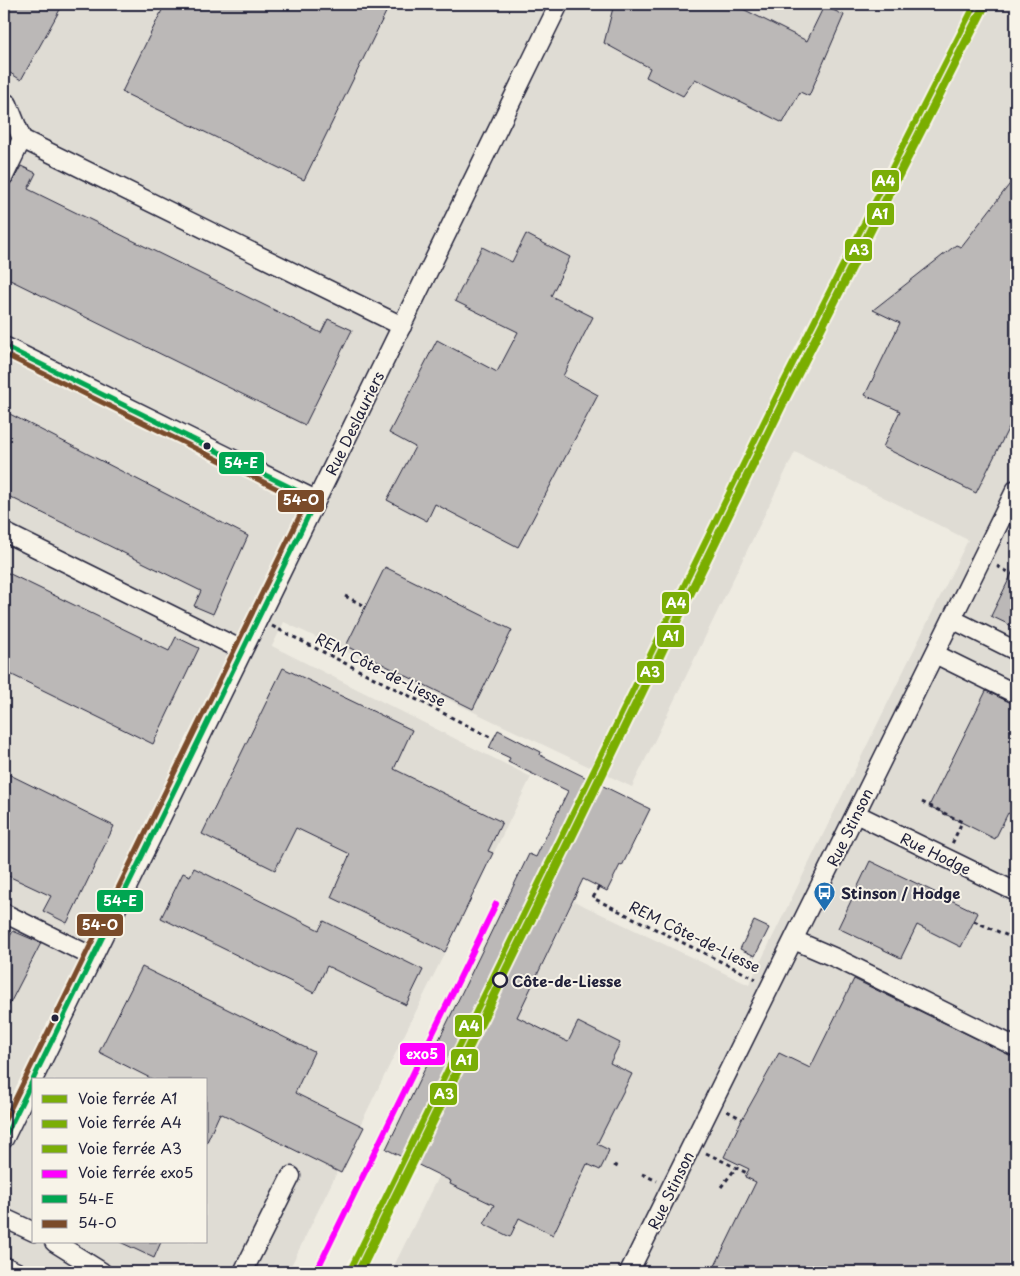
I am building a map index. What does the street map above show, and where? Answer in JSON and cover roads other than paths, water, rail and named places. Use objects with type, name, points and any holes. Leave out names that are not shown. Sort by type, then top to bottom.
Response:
[{"type":"street","name":"Rue Deslauriers","points":[[34,1078],[559,4]]},
{"type":"street","points":[[4,102],[8,104],[22,139],[402,326]]},
{"type":"street","points":[[4,176],[22,139]]},
{"type":"street","points":[[4,346],[316,500]]},
{"type":"street","name":"Rue Stinson","points":[[629,1272],[1016,489]]},
{"type":"street","points":[[4,532],[242,650]]},
{"type":"street","points":[[952,619],[1016,651]]},
{"type":"street","points":[[935,654],[1016,694]]},
{"type":"street","name":"Rue Hodge","points":[[856,814],[1016,892]]},
{"type":"street","points":[[4,913],[93,957]]},
{"type":"street","points":[[794,940],[838,959],[1016,1047]]},
{"type":"street","name":"Rue Deslauriers","points":[[4,1139],[32,1082]]},
{"type":"street","points":[[243,1272],[291,1176]]},
{"type":"street","points":[[4,1218],[32,1231]]},
{"type":"street","points":[[57,1244],[102,1272]]},
{"type":"street","points":[[4,1266],[17,1272]]},
{"type":"rail line","name":"A4","points":[[349,1272],[776,397],[975,4]]},
{"type":"rail line","name":"A1","points":[[361,1272],[785,402],[987,4]]},
{"type":"rail line","name":"A3","points":[[357,1272],[783,400],[982,7]]},
{"type":"rail line","name":"exo5","points":[[316,1272],[496,904]]},
{"type":"place","name":"Stinson / Hodge","points":[[825,911]]},
{"type":"place","name":"Côte-de-Liesse","points":[[500,980]]}]
